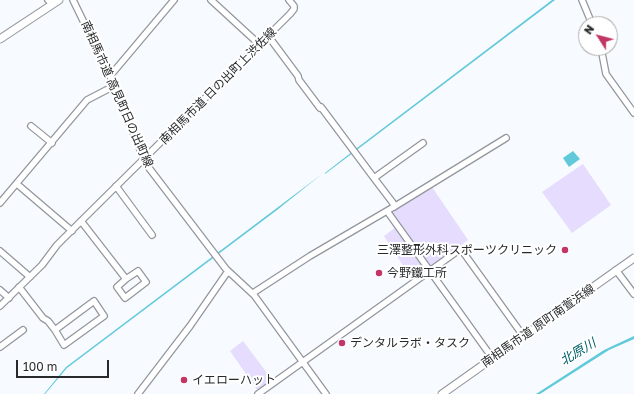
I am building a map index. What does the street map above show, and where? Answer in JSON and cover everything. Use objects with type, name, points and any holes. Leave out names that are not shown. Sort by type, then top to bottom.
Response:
[{"type":"street","name":"南相馬市道 高見町日の出町線","points":[[73,0],[110,76],[146,164],[229,272],[253,293],[326,394]]},
{"type":"street","points":[[110,76],[174,0]]},
{"type":"street","points":[[212,0],[260,45]]},
{"type":"street","name":"南相馬市道 日の出町上渋佐線","points":[[0,306],[42,265],[57,245],[116,186],[269,37],[294,9],[294,6],[289,0]]},
{"type":"street","points":[[582,0],[589,16]]},
{"type":"street","points":[[0,39],[53,1]]},
{"type":"street","points":[[269,37],[298,76],[303,86],[320,108],[321,107],[393,203],[394,207]]},
{"type":"street","points":[[603,56],[606,74],[634,113]]},
{"type":"street","points":[[0,203],[87,100],[114,86]]},
{"type":"street","points":[[31,126],[52,143]]},
{"type":"street","points":[[253,293],[310,256],[394,207],[506,138]]},
{"type":"street","points":[[374,178],[422,142]]},
{"type":"street","points":[[17,184],[72,231]]},
{"type":"street","points":[[116,186],[152,235]]},
{"type":"street","points":[[387,211],[493,359]]},
{"type":"street","points":[[81,221],[126,279]]},
{"type":"street","points":[[258,394],[459,250],[463,252],[524,337]]},
{"type":"street","points":[[0,251],[30,277]]},
{"type":"street","name":"南相馬市道 原町南萱浜線","points":[[442,394],[634,258]]},
{"type":"street","points":[[616,270],[634,294]]},
{"type":"street","points":[[138,271],[146,282],[125,298],[117,287],[126,279],[138,271]]},
{"type":"street","points":[[138,394],[190,326],[226,274],[229,272]]},
{"type":"street","points":[[19,287],[43,318],[56,330],[64,345],[104,316],[94,301],[56,330]]},
{"type":"street","points":[[0,290],[9,298]]},
{"type":"street","points":[[0,347],[23,330]]},
{"type":"shaded area","points":[[583,164],[611,205],[572,233],[542,192]]},
{"type":"shaded area","points":[[432,187],[468,240],[430,268],[391,213]]},
{"type":"shaded area","points":[[396,227],[425,270],[411,278],[384,236]]},
{"type":"shaded area","points":[[243,341],[273,381],[258,391],[230,351]]},
{"type":"water","points":[[552,0],[555,0],[325,174],[357,148]]},
{"type":"water","points":[[573,151],[580,159],[569,167],[563,158]]},
{"type":"water","points":[[322,174],[277,210],[67,368],[44,394],[66,367]]},
{"type":"water","points":[[634,336],[634,339],[609,350],[540,394],[536,394],[604,350]]},
{"type":"place","name":"三澤整形外科スポーツクリニック","points":[[565,250]]},
{"type":"place","name":"今野鐵工所","points":[[379,273]]},
{"type":"place","name":"デンタルラボ・タスク","points":[[342,343]]},
{"type":"place","name":"イエローハット","points":[[184,380]]},
{"type":"water label","name":"北原川","points":[[578,352]]}]
